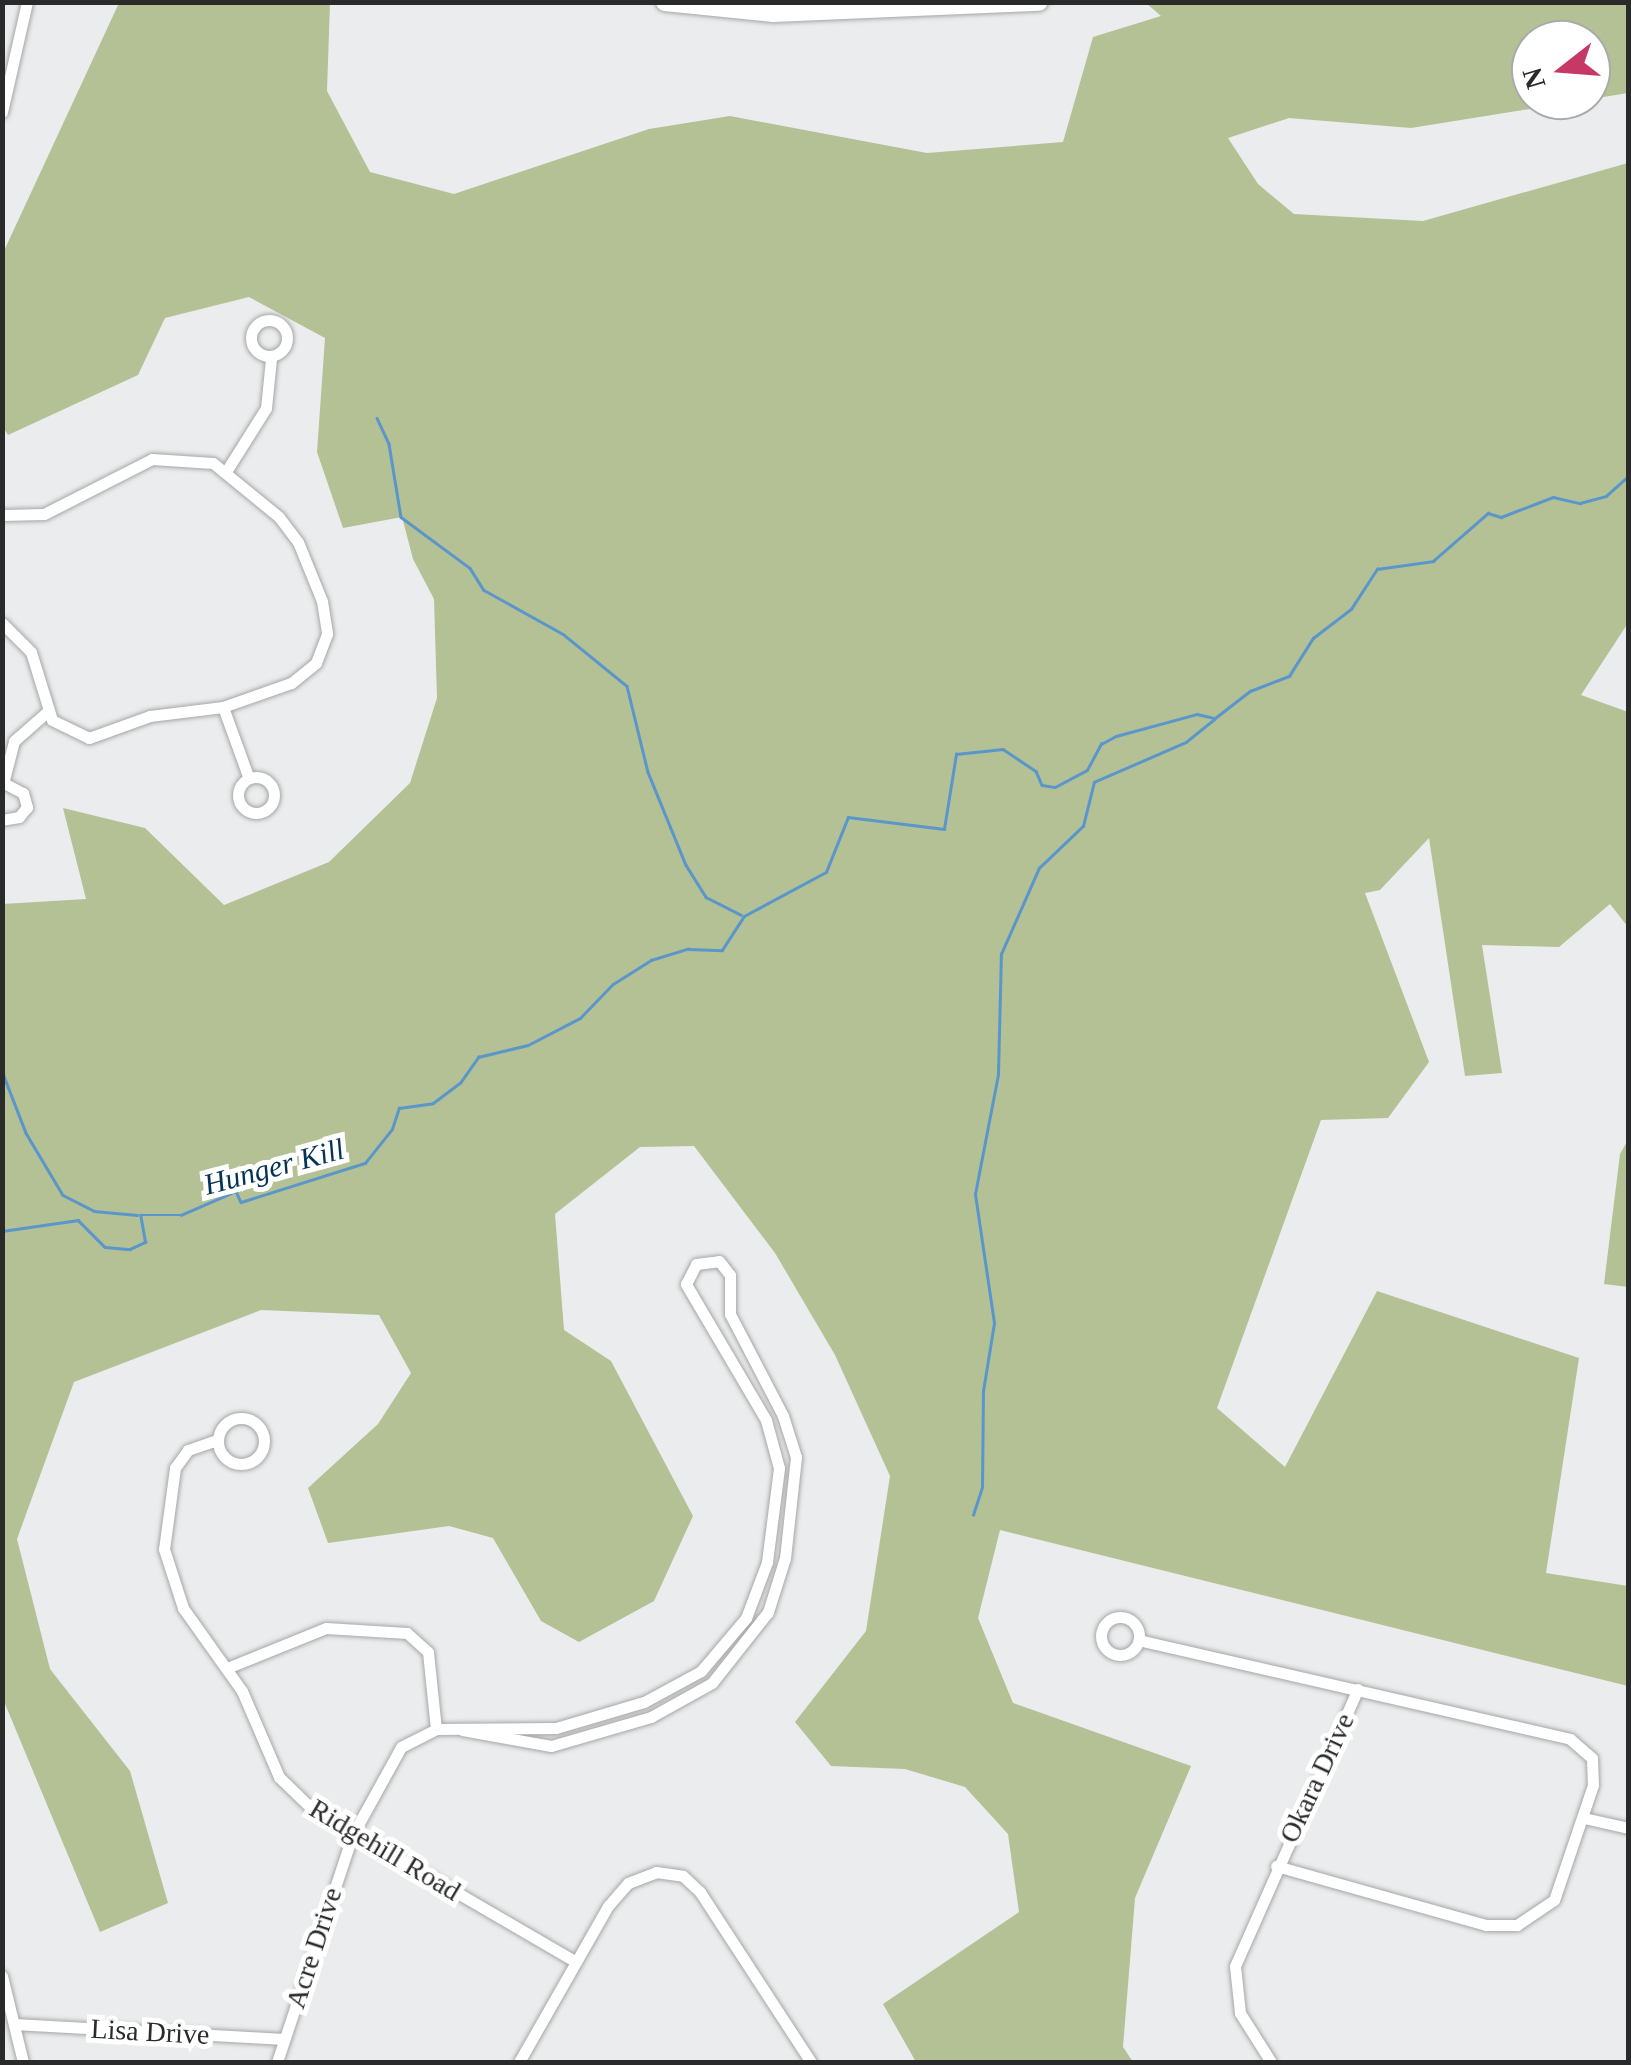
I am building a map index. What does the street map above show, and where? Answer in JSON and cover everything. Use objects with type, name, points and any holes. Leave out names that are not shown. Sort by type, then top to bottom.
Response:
[{"type":"street","points":[[2,112],[27,2]]},
{"type":"street","points":[[665,2],[772,13],[1039,2]]},
{"type":"street","points":[[227,470],[266,408],[271,359]]},
{"type":"street","points":[[2,515],[44,514],[152,459],[189,458],[227,470],[298,542],[322,601],[327,634],[306,674],[223,707],[150,716],[89,738],[60,728],[47,712],[31,652],[2,624]]},
{"type":"street","points":[[223,707],[248,776]]},
{"type":"street","points":[[2,820],[19,817],[27,806],[23,793],[3,781],[14,741],[47,712]]},
{"type":"street","points":[[227,1668],[326,1628],[407,1632],[428,1652],[436,1729],[462,1730],[574,1725],[659,1695],[717,1658],[754,1602],[774,1530],[779,1468],[760,1410],[710,1316],[688,1290],[686,1278],[696,1264],[719,1261],[728,1269],[730,1314],[775,1401],[796,1458],[788,1534],[768,1612],[726,1670],[676,1707],[578,1741],[538,1746],[462,1730]]},
{"type":"street","points":[[760,1410],[775,1401]]},
{"type":"street","name":"Ridgehill Road","points":[[214,1441],[226,1458],[246,1464],[266,1442],[262,1428],[242,1420],[220,1429],[214,1441],[188,1450],[176,1468],[164,1550],[183,1608],[227,1668],[286,1786],[353,1834],[575,1961]]},
{"type":"street","points":[[774,1530],[788,1534]]},
{"type":"street","points":[[1143,1640],[1358,1689]]},
{"type":"street","points":[[717,1658],[726,1670]]},
{"type":"street","name":"Okara Drive","points":[[1271,2062],[1247,2031],[1234,1981],[1240,1948],[1358,1689],[1583,1744],[1592,1758],[1584,1818]]},
{"type":"street","points":[[574,1725],[578,1741]]},
{"type":"street","name":"Acre Drive","points":[[277,2062],[353,1834],[392,1758],[436,1729]]},
{"type":"street","points":[[1276,1866],[1486,1924],[1518,1926],[1554,1900],[1584,1818],[1628,1828]]},
{"type":"street","points":[[522,2062],[575,1961],[628,1883],[656,1872],[683,1876],[732,1937],[811,2062]]},
{"type":"street","points":[[2,1976],[24,2062]]},
{"type":"street","name":"Lisa Drive","points":[[15,2024],[284,2040]]},
{"type":"green space","points":[[119,3],[330,3],[327,91],[370,172],[454,194],[649,129],[730,116],[927,153],[1063,142],[1093,37],[1161,16],[1146,3],[1628,3],[1628,93],[1611,96],[1611,20],[1511,20],[1511,112],[1411,128],[1289,118],[1228,138],[1258,184],[1294,214],[1423,221],[1628,163],[1628,623],[1581,695],[1628,712],[1628,927],[1610,904],[1559,947],[1482,945],[1502,1073],[1465,1076],[1429,838],[1380,890],[1365,893],[1429,1062],[1388,1118],[1321,1120],[1217,1408],[1285,1467],[1377,1291],[1579,1358],[1546,1573],[1628,1586],[1628,1686],[1000,1530],[978,1618],[1013,1703],[1191,1766],[1135,1898],[1123,2047],[1133,2062],[916,2062],[883,2004],[1019,1912],[1008,1834],[965,1787],[905,1769],[831,1766],[795,1722],[866,1631],[890,1476],[835,1355],[775,1253],[694,1146],[640,1147],[555,1214],[564,1330],[611,1361],[693,1516],[654,1601],[579,1642],[541,1621],[493,1538],[449,1526],[328,1543],[308,1488],[378,1424],[411,1373],[379,1315],[261,1310],[74,1382],[17,1539],[50,1669],[130,1771],[168,1903],[100,1932],[3,1699],[3,904],[86,899],[63,808],[145,828],[224,905],[329,862],[410,783],[437,698],[434,599],[413,559],[402,517],[343,528],[317,452],[325,338],[249,297],[165,318],[138,375],[8,435],[3,427],[3,253]]},
{"type":"green space","points":[[1628,1140],[1628,1287],[1604,1284],[1620,1154]]},
{"type":"waterway","points":[[377,418],[389,444],[401,517],[470,568],[484,590],[563,634],[627,686],[648,772],[686,865],[706,897],[741,915]]},
{"type":"waterway","name":"Hunger Kill","points":[[2,1231],[78,1220],[105,1247],[130,1249],[145,1242],[140,1215],[181,1215],[236,1191],[241,1202],[365,1163],[392,1129],[399,1108],[433,1103],[460,1083],[478,1057],[528,1045],[580,1018],[613,984],[651,960],[688,949],[722,950],[744,916],[826,872],[848,817],[944,829],[956,754],[1003,749],[1036,771],[1042,785],[1055,787],[1087,770],[1101,744],[1116,736],[1197,714],[1215,718],[1250,691],[1289,676],[1313,638],[1351,609],[1377,569],[1433,561],[1488,513],[1501,517],[1553,497],[1580,503],[1606,496],[1628,476]]},
{"type":"waterway","points":[[973,1515],[982,1487],[983,1391],[994,1323],[975,1194],[998,1074],[1001,954],[1039,868],[1083,826],[1094,782],[1186,742],[1214,719]]},
{"type":"waterway","points":[[2,1071],[26,1133],[63,1195],[94,1211],[137,1215]]}]
